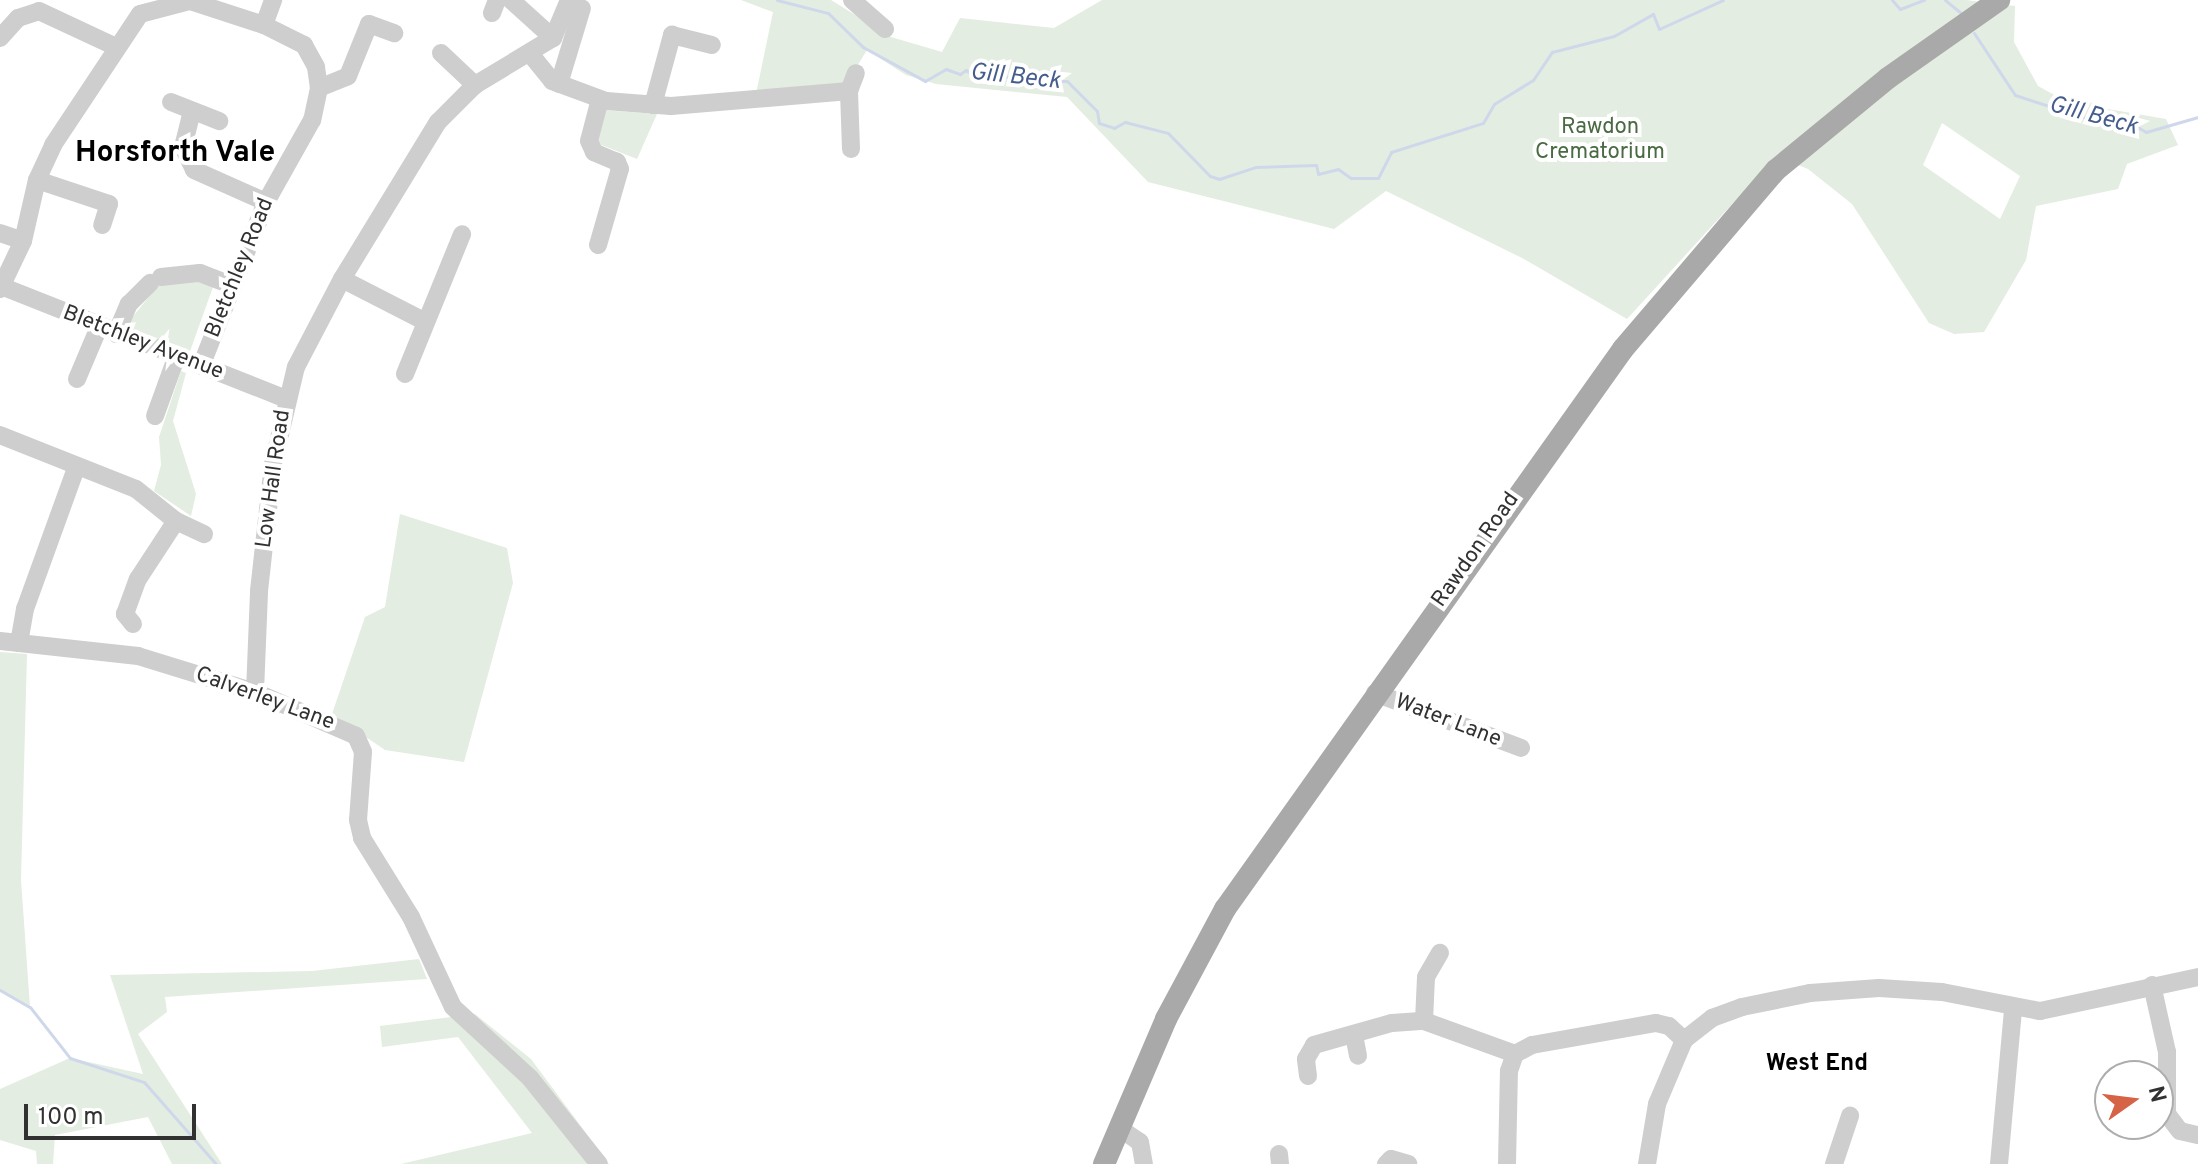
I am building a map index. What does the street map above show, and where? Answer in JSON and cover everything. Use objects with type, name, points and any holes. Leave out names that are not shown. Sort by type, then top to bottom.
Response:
[{"type":"main road","name":"Rawdon Road","points":[[1104,1164],[1166,1019],[1208,938],[1375,693],[1572,416],[1716,238],[1776,170],[1962,24],[1999,0]]},
{"type":"street","points":[[264,25],[273,0]]},
{"type":"street","points":[[511,0],[553,38]]},
{"type":"street","points":[[852,0],[885,29]]},
{"type":"street","points":[[0,287],[23,241],[37,180],[114,46],[140,14],[176,1],[226,10],[264,25],[304,45],[316,67],[319,88],[348,76],[369,24],[394,33]]},
{"type":"street","points":[[559,84],[576,4]]},
{"type":"street","name":"Low Hall Road","points":[[255,692],[259,591],[273,464],[296,367],[342,279],[438,122],[475,85],[532,56],[553,38],[576,4]]},
{"type":"street","points":[[0,38],[18,18],[40,6],[114,46]]},
{"type":"street","points":[[653,105],[672,35],[712,45]]},
{"type":"street","points":[[441,53],[475,85]]},
{"type":"street","points":[[532,56],[559,84],[600,99],[653,105],[721,102],[853,82],[851,149]]},
{"type":"street","name":"Bletchley Road","points":[[201,366],[266,202],[312,120],[319,88]]},
{"type":"street","points":[[598,245],[620,169],[617,162],[594,152],[589,141],[600,99]]},
{"type":"street","points":[[171,102],[219,121]]},
{"type":"street","points":[[192,111],[183,147],[194,170],[266,202]]},
{"type":"street","points":[[37,180],[109,204],[102,225]]},
{"type":"street","points":[[0,233],[23,241]]},
{"type":"street","points":[[405,374],[462,234]]},
{"type":"street","points":[[77,379],[107,330],[155,280],[200,273],[231,285]]},
{"type":"street","points":[[342,279],[424,321]]},
{"type":"street","name":"Bletchley Avenue","points":[[0,287],[286,399]]},
{"type":"street","points":[[155,416],[176,358]]},
{"type":"street","points":[[0,435],[76,468],[136,489],[176,521],[204,534]]},
{"type":"street","points":[[10,642],[76,468]]},
{"type":"street","points":[[106,616],[129,619],[138,579],[176,521]]},
{"type":"street","name":"Calverley Lane","points":[[10,642],[138,656],[255,692],[340,726],[356,736],[363,752],[358,820],[362,838],[411,917],[453,1007],[530,1078],[599,1164]]},
{"type":"street","name":"Water Lane","points":[[1375,693],[1521,748]]},
{"type":"street","points":[[1424,1021],[1426,977],[1440,953]]},
{"type":"street","points":[[1647,1164],[1657,1104],[1684,1040],[1712,1018],[1810,993],[1879,988],[1942,992],[2013,1009],[2040,1011],[2198,977]]},
{"type":"street","points":[[2152,985],[2167,1052],[2167,1114],[2180,1131],[2198,1135]]},
{"type":"street","points":[[1999,1164],[2013,1009]]},
{"type":"street","points":[[1308,1076],[1311,1048],[1392,1023],[1424,1021],[1515,1054]]},
{"type":"street","points":[[1507,1164],[1509,1071],[1515,1054],[1532,1045],[1656,1023],[1669,1026],[1684,1040]]},
{"type":"street","points":[[1354,1035],[1358,1056]]},
{"type":"street","points":[[1834,1164],[1850,1116]]},
{"type":"street","points":[[1119,1128],[1140,1142],[1144,1164]]},
{"type":"street","points":[[1386,1164],[1391,1159],[1408,1164]]},
{"type":"green space","name":"Rawdon Crematorium","points":[[741,0],[831,0],[891,37],[942,52],[960,18],[1054,28],[1102,0],[1966,0],[2015,6],[2014,42],[2038,86],[2058,97],[2082,98],[2102,108],[2166,119],[2178,145],[2127,164],[2118,189],[2036,206],[2026,260],[1984,332],[1954,334],[1929,323],[1852,204],[1808,169],[1776,156],[1627,319],[1524,259],[1386,191],[1334,229],[1148,182],[1067,97],[936,84],[906,75],[867,50],[846,84],[756,94],[773,12]],"holes":[[[1942,123],[2020,176],[2000,219],[1923,165]]]},
{"type":"green space","points":[[602,110],[657,114],[637,159],[594,142]]},
{"type":"green space","points":[[196,280],[213,287],[189,354],[122,330],[160,283]]},
{"type":"green space","points":[[181,371],[186,373],[173,421],[196,494],[191,516],[154,491],[161,465],[159,437]]},
{"type":"green space","points":[[400,514],[507,548],[513,583],[464,762],[385,750],[332,714],[365,617],[385,607]]},
{"type":"green space","points":[[0,652],[27,654],[21,880],[30,1007],[0,990]]},
{"type":"green space","points":[[419,959],[427,979],[165,997],[167,1012],[138,1034],[222,1164],[172,1164],[148,1117],[55,1135],[53,1164],[37,1164],[36,1151],[0,1140],[0,1089],[70,1058],[143,1074],[110,975],[312,971]]},
{"type":"green space","points":[[475,1014],[531,1059],[609,1164],[401,1164],[532,1133],[458,1037],[382,1047],[380,1026]]},
{"type":"waterway","name":"Gill Beck","points":[[777,0],[828,13],[863,47],[925,81],[946,69],[960,74],[966,70],[977,79],[1033,75],[1045,81],[1067,81],[1097,111],[1099,123],[1114,128],[1125,122],[1168,133],[1210,176],[1219,179],[1256,167],[1316,165],[1318,174],[1338,169],[1351,178],[1378,178],[1391,152],[1483,123],[1494,104],[1533,80],[1552,52],[1614,36],[1653,14],[1659,29],[1723,0]]},
{"type":"waterway","name":"Gill Beck","points":[[1892,0],[1900,9],[1924,0]]},
{"type":"waterway","name":"Gill Beck","points":[[1945,0],[1961,13]]},
{"type":"waterway","name":"Gill Beck","points":[[1974,33],[2015,95],[2089,119],[2127,121],[2146,132],[2198,117]]},
{"type":"waterway","points":[[0,990],[30,1007],[70,1058],[144,1082],[216,1164]]},
{"type":"district","name":"Horsforth Vale","points":[[175,154]]},
{"type":"district","name":"West End","points":[[1817,1065]]}]
